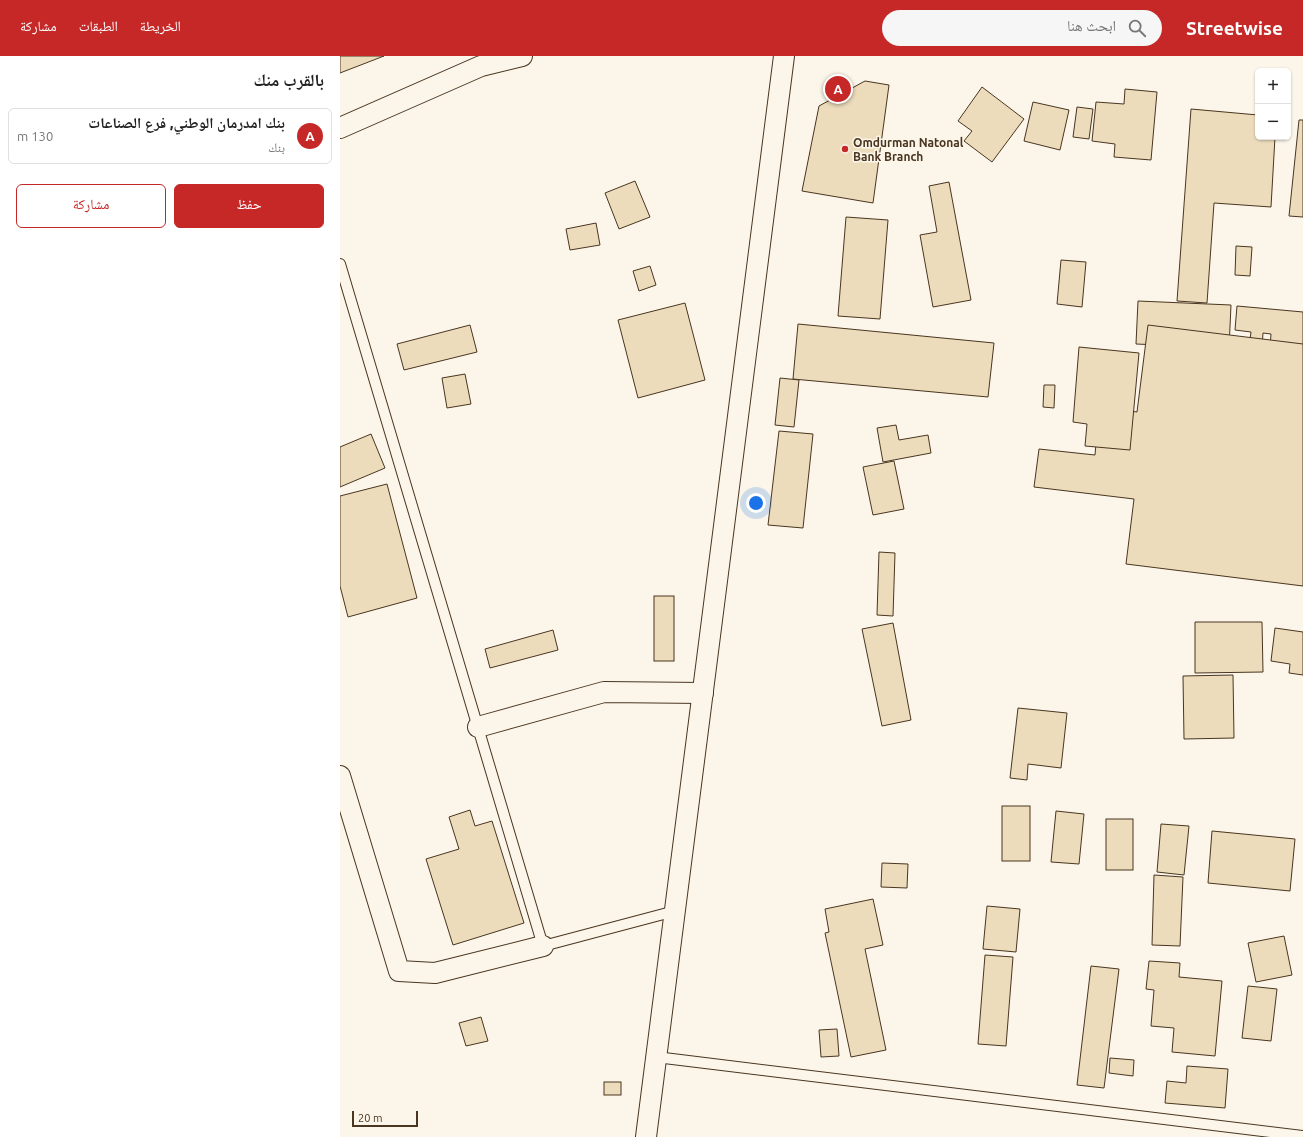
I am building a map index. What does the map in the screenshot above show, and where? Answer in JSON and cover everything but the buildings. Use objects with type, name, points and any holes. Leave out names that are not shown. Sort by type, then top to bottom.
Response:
[{"type":"street","points":[[340,128],[481,66],[522,56]]},
{"type":"street","points":[[646,1137],[784,56]]},
{"type":"street","points":[[478,727],[604,692],[703,693]]},
{"type":"street","points":[[340,776],[399,971],[435,973],[543,946]]},
{"type":"lane","points":[[340,264],[543,946],[675,912]]},
{"type":"lane","points":[[656,1057],[1303,1136]]},
{"type":"place","name":"بنك امدرمان الوطني, فرع الصناعات","points":[[838,89]]},
{"type":"place","name":"Omdurman Natonal Bank Branch","points":[[845,149]]}]
